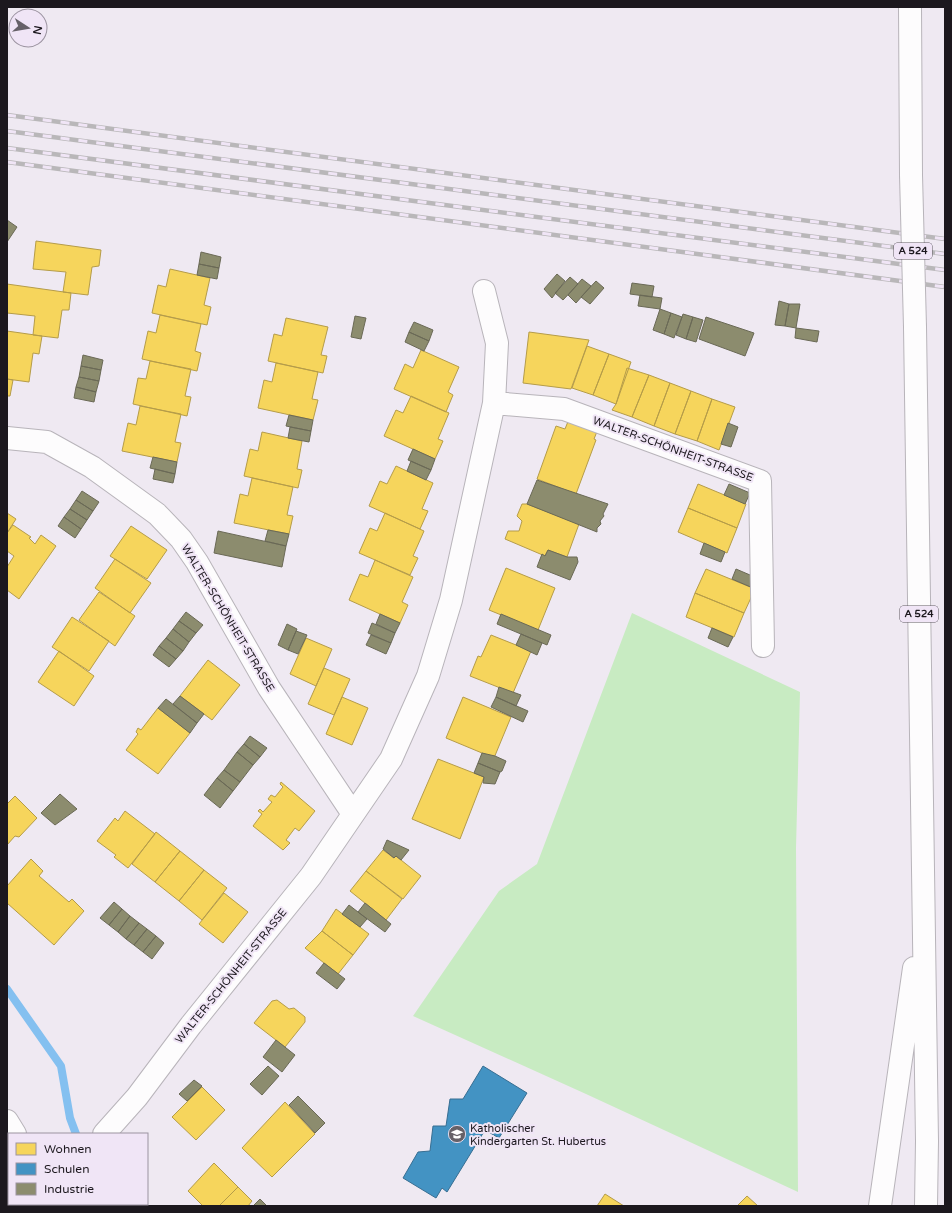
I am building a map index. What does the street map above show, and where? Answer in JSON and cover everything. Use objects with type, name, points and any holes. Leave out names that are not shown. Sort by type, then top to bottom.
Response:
[{"type":"main road","name":"A 524","points":[[910,7],[911,175],[927,1141],[926,1206]]},
{"type":"main road","name":"WALTER-SCHÖNHEIT-STRASSE","points":[[105,1133],[137,1097],[191,1025],[311,876],[391,759],[428,676],[451,600],[494,403],[497,343],[484,291]]},
{"type":"main road","name":"WALTER-SCHÖNHEIT-STRASSE","points":[[494,403],[564,409],[760,481],[763,646]]},
{"type":"main road","name":"WALTER-SCHÖNHEIT-STRASSE","points":[[7,438],[47,442],[92,467],[157,514],[181,539],[197,562],[269,688],[353,814]]},
{"type":"main road","points":[[880,1206],[923,901]]},
{"type":"main road","points":[[7,1121],[15,1133]]},
{"type":"green space","points":[[632,613],[800,692],[796,848],[798,1192],[413,1016],[499,891],[537,864]]},
{"type":"building: Wohnen","points":[[36,241],[101,250],[99,266],[92,267],[88,295],[63,292],[66,272],[33,269]]},
{"type":"building: Wohnen","points":[[170,269],[210,278],[204,305],[211,307],[207,325],[152,313],[158,285],[166,287]]},
{"type":"building: Wohnen","points":[[7,284],[71,293],[69,310],[62,310],[58,338],[33,335],[35,316],[7,313]]},
{"type":"building: Wohnen","points":[[160,315],[201,324],[195,351],[201,353],[197,371],[142,359],[148,331],[156,333]]},
{"type":"building: Wohnen","points":[[286,318],[328,327],[321,355],[327,356],[323,373],[268,361],[274,334],[282,336]]},
{"type":"building: Wohnen","points":[[7,331],[42,336],[39,354],[33,353],[29,382],[7,379]]},
{"type":"building: Wohnen","points":[[529,332],[589,340],[571,389],[523,383]]},
{"type":"building: Wohnen","points":[[587,346],[609,354],[593,395],[572,388]]},
{"type":"building: Wohnen","points":[[421,350],[459,367],[448,392],[453,395],[446,412],[394,389],[405,364],[413,368]]},
{"type":"building: Wohnen","points":[[609,354],[631,362],[616,404],[593,395]]},
{"type":"building: Wohnen","points":[[150,361],[191,369],[185,396],[191,397],[187,416],[133,404],[138,378],[146,379]]},
{"type":"building: Wohnen","points":[[276,363],[318,372],[312,399],[318,400],[313,420],[258,408],[264,380],[272,382]]},
{"type":"building: Wohnen","points":[[627,368],[649,375],[632,417],[612,410],[616,404]]},
{"type":"building: Wohnen","points":[[649,375],[670,383],[654,426],[632,417]]},
{"type":"building: Wohnen","points":[[7,379],[13,380],[10,396],[7,396]]},
{"type":"building: Wohnen","points":[[670,383],[691,391],[675,434],[654,426]]},
{"type":"building: Wohnen","points":[[691,391],[712,399],[697,441],[675,434]]},
{"type":"building: Wohnen","points":[[411,396],[449,413],[438,439],[443,441],[435,459],[384,436],[396,410],[403,413]]},
{"type":"building: Wohnen","points":[[712,399],[735,407],[719,450],[697,441]]},
{"type":"building: Wohnen","points":[[140,406],[181,414],[175,442],[181,443],[177,462],[122,451],[128,423],[136,425]]},
{"type":"building: Wohnen","points":[[569,419],[598,429],[594,439],[596,440],[576,494],[537,479],[556,426],[565,429]]},
{"type":"building: Wohnen","points":[[262,432],[302,441],[297,469],[302,470],[298,488],[244,476],[250,449],[258,451]]},
{"type":"building: Wohnen","points":[[396,466],[433,483],[422,509],[428,511],[420,529],[369,506],[380,481],[387,484]]},
{"type":"building: Wohnen","points":[[252,478],[293,487],[287,515],[293,516],[289,534],[234,523],[240,494],[248,496]]},
{"type":"building: Wohnen","points":[[698,484],[746,504],[737,528],[688,508]]},
{"type":"building: Wohnen","points":[[522,504],[527,504],[579,524],[567,557],[548,550],[545,556],[505,539],[508,531],[519,531],[522,521],[517,516]]},
{"type":"building: Wohnen","points":[[688,508],[737,528],[727,553],[678,532]]},
{"type":"building: Wohnen","points":[[7,513],[16,519],[7,533]]},
{"type":"building: Wohnen","points":[[385,513],[424,531],[413,556],[418,558],[410,575],[359,553],[370,528],[377,531]]},
{"type":"building: Wohnen","points":[[13,525],[31,537],[29,538],[35,544],[41,535],[56,546],[19,599],[7,590],[7,567],[14,556],[7,551],[7,533]]},
{"type":"building: Wohnen","points":[[131,526],[167,550],[147,579],[110,556]]},
{"type":"building: Wohnen","points":[[115,559],[151,583],[130,613],[95,588]]},
{"type":"building: Wohnen","points":[[375,560],[413,577],[402,602],[408,605],[400,623],[349,600],[360,574],[368,577]]},
{"type":"building: Wohnen","points":[[506,568],[555,588],[538,630],[489,610]]},
{"type":"building: Wohnen","points":[[706,569],[755,589],[744,613],[695,593]]},
{"type":"building: Wohnen","points":[[99,592],[135,616],[115,646],[79,620]]},
{"type":"building: Wohnen","points":[[695,593],[744,613],[734,637],[686,617]]},
{"type":"building: Wohnen","points":[[72,617],[109,641],[89,671],[52,647]]},
{"type":"building: Wohnen","points":[[491,635],[531,651],[513,693],[470,676],[478,656],[481,657]]},
{"type":"building: Wohnen","points":[[306,638],[332,649],[316,686],[290,674]]},
{"type":"building: Wohnen","points":[[59,651],[94,676],[74,706],[38,682]]},
{"type":"building: Wohnen","points":[[208,660],[240,685],[212,720],[180,696]]},
{"type":"building: Wohnen","points":[[324,668],[350,679],[334,715],[308,704]]},
{"type":"building: Wohnen","points":[[342,697],[368,708],[352,745],[326,734]]},
{"type":"building: Wohnen","points":[[463,697],[511,717],[494,758],[446,738]]},
{"type":"building: Wohnen","points":[[158,708],[190,733],[158,774],[126,750],[138,734],[136,732],[138,728],[141,730]]},
{"type":"building: Wohnen","points":[[438,759],[484,777],[460,839],[412,819]]},
{"type":"building: Wohnen","points":[[281,782],[315,811],[299,831],[295,828],[286,840],[290,843],[283,850],[253,826],[262,814],[258,811],[260,809],[263,812],[272,802],[268,799],[271,795],[275,797],[283,787],[280,784]]},
{"type":"building: Wohnen","points":[[15,796],[37,818],[19,837],[15,836],[7,845],[7,804]]},
{"type":"building: Wohnen","points":[[125,811],[155,834],[128,868],[114,857],[116,855],[97,841],[115,818],[118,821]]},
{"type":"building: Wohnen","points":[[156,832],[180,851],[155,882],[132,864]]},
{"type":"building: Wohnen","points":[[383,850],[394,858],[396,856],[421,876],[403,899],[366,871]]},
{"type":"building: Wohnen","points":[[180,851],[204,870],[179,901],[155,882]]},
{"type":"building: Wohnen","points":[[31,859],[43,871],[39,876],[69,902],[72,899],[84,911],[54,945],[7,903],[7,886]]},
{"type":"building: Wohnen","points":[[204,870],[227,888],[202,920],[179,901]]},
{"type":"building: Wohnen","points":[[366,871],[402,899],[386,920],[350,891]]},
{"type":"building: Wohnen","points":[[224,893],[248,912],[223,943],[199,924]]},
{"type":"building: Wohnen","points":[[336,909],[369,934],[353,955],[322,931]]},
{"type":"building: Wohnen","points":[[322,931],[353,955],[338,974],[305,948]]},
{"type":"building: Wohnen","points":[[277,1000],[289,1009],[294,1008],[305,1017],[305,1022],[285,1047],[254,1023],[272,1001]]},
{"type":"building: Wohnen","points":[[202,1087],[225,1110],[196,1140],[172,1117]]},
{"type":"building: Wohnen","points":[[285,1102],[315,1134],[272,1177],[242,1148]]},
{"type":"building: Wohnen","points":[[214,1163],[238,1187],[219,1206],[203,1206],[188,1191]]},
{"type":"building: Wohnen","points":[[238,1187],[252,1201],[248,1206],[219,1206]]},
{"type":"building: Wohnen","points":[[605,1194],[624,1206],[597,1206]]},
{"type":"building: Wohnen","points":[[747,1196],[758,1206],[737,1206]]},
{"type":"building: Schulen","name":"Katholischer Kindergarten St. Hubertus","points":[[483,1066],[527,1093],[499,1138],[485,1130],[447,1192],[442,1188],[436,1198],[403,1178],[418,1152],[430,1151],[433,1126],[446,1126],[450,1099],[463,1099]]},
{"type":"building: Industrie","points":[[7,220],[17,227],[7,242]]},
{"type":"building: Industrie","points":[[201,252],[221,257],[219,268],[199,264]]},
{"type":"building: Industrie","points":[[199,264],[219,268],[217,279],[197,275]]},
{"type":"building: Industrie","points":[[557,274],[565,281],[552,298],[544,289]]},
{"type":"building: Industrie","points":[[570,277],[578,284],[563,300],[555,293]]},
{"type":"building: Industrie","points":[[582,279],[591,286],[576,303],[568,295]]},
{"type":"building: Industrie","points":[[596,281],[604,288],[590,304],[581,297]]},
{"type":"building: Industrie","points":[[632,283],[654,286],[652,297],[630,294]]},
{"type":"building: Industrie","points":[[640,295],[662,298],[660,309],[638,306]]},
{"type":"building: Industrie","points":[[779,301],[789,304],[785,326],[775,325]]},
{"type":"building: Industrie","points":[[789,304],[800,304],[796,328],[785,326]]},
{"type":"building: Industrie","points":[[660,309],[671,313],[664,334],[653,330]]},
{"type":"building: Industrie","points":[[671,313],[682,317],[674,338],[664,334]]},
{"type":"building: Industrie","points":[[683,314],[693,317],[686,339],[676,335]]},
{"type":"building: Industrie","points":[[355,316],[366,318],[361,339],[351,337]]},
{"type":"building: Industrie","points":[[693,317],[703,320],[696,342],[686,339]]},
{"type":"building: Industrie","points":[[706,317],[754,333],[745,356],[699,339]]},
{"type":"building: Industrie","points":[[414,322],[433,330],[429,341],[409,332]]},
{"type":"building: Industrie","points":[[796,328],[819,331],[817,342],[795,338]]},
{"type":"building: Industrie","points":[[409,332],[429,341],[424,351],[405,342]]},
{"type":"building: Industrie","points":[[83,355],[103,360],[101,370],[81,366]]},
{"type":"building: Industrie","points":[[81,366],[101,370],[99,381],[79,377]]},
{"type":"building: Industrie","points":[[79,377],[99,381],[96,392],[76,387]]},
{"type":"building: Industrie","points":[[76,387],[96,392],[94,402],[74,398]]},
{"type":"building: Industrie","points":[[289,415],[313,420],[311,431],[286,426]]},
{"type":"building: Industrie","points":[[728,423],[738,427],[731,447],[721,444]]},
{"type":"building: Industrie","points":[[290,427],[311,431],[309,442],[288,438]]},
{"type":"building: Industrie","points":[[413,449],[435,459],[431,470],[408,460]]},
{"type":"building: Industrie","points":[[153,457],[177,462],[175,474],[150,468]]},
{"type":"building: Industrie","points":[[411,461],[431,470],[426,480],[407,471]]},
{"type":"building: Industrie","points":[[155,469],[175,474],[173,483],[153,479]]},
{"type":"building: Industrie","points":[[537,480],[608,504],[603,514],[604,516],[600,521],[601,524],[597,528],[597,532],[527,504]]},
{"type":"building: Industrie","points":[[729,484],[750,493],[745,504],[724,495]]},
{"type":"building: Industrie","points":[[82,491],[99,502],[93,511],[76,500]]},
{"type":"building: Industrie","points":[[76,500],[93,511],[87,520],[70,509]]},
{"type":"building: Industrie","points":[[70,509],[87,520],[81,529],[64,517]]},
{"type":"building: Industrie","points":[[64,517],[81,529],[75,538],[58,526]]},
{"type":"building: Industrie","points":[[268,530],[289,534],[286,546],[265,541]]},
{"type":"building: Industrie","points":[[218,531],[286,546],[282,567],[214,553]]},
{"type":"building: Industrie","points":[[704,543],[725,552],[721,562],[700,554]]},
{"type":"building: Industrie","points":[[548,550],[567,557],[577,557],[578,562],[570,580],[537,567],[542,554],[545,556]]},
{"type":"building: Industrie","points":[[736,569],[757,578],[753,588],[732,579]]},
{"type":"building: Industrie","points":[[186,612],[203,625],[196,633],[179,621]]},
{"type":"building: Industrie","points":[[380,614],[400,623],[395,633],[376,624]]},
{"type":"building: Industrie","points":[[501,614],[551,635],[547,645],[497,624]]},
{"type":"building: Industrie","points":[[179,621],[196,633],[189,642],[173,629]]},
{"type":"building: Industrie","points":[[372,623],[395,633],[391,643],[368,633]]},
{"type":"building: Industrie","points":[[287,624],[297,629],[288,650],[278,645]]},
{"type":"building: Industrie","points":[[712,628],[733,637],[728,647],[708,638]]},
{"type":"building: Industrie","points":[[173,629],[189,642],[183,651],[166,638]]},
{"type":"building: Industrie","points":[[296,631],[307,635],[298,654],[288,650]]},
{"type":"building: Industrie","points":[[521,634],[542,643],[537,655],[516,645]]},
{"type":"building: Industrie","points":[[371,635],[391,643],[386,654],[366,645]]},
{"type":"building: Industrie","points":[[166,638],[183,651],[176,659],[159,646]]},
{"type":"building: Industrie","points":[[159,646],[176,659],[169,667],[153,655]]},
{"type":"building: Industrie","points":[[499,687],[521,695],[516,706],[496,697]]},
{"type":"building: Industrie","points":[[180,696],[204,714],[197,723],[173,704]]},
{"type":"building: Industrie","points":[[496,697],[528,711],[523,722],[491,707]]},
{"type":"building: Industrie","points":[[166,699],[197,723],[190,733],[158,708]]},
{"type":"building: Industrie","points":[[250,736],[267,748],[260,757],[244,744]]},
{"type":"building: Industrie","points":[[244,744],[260,757],[253,765],[237,752]]},
{"type":"building: Industrie","points":[[237,752],[253,765],[240,782],[224,770]]},
{"type":"building: Industrie","points":[[482,753],[495,756],[506,761],[502,771],[500,772],[478,763]]},
{"type":"building: Industrie","points":[[478,763],[500,772],[495,784],[483,783],[484,777],[474,773]]},
{"type":"building: Industrie","points":[[224,770],[240,782],[233,791],[217,778]]},
{"type":"building: Industrie","points":[[217,778],[233,791],[220,808],[204,795]]},
{"type":"building: Industrie","points":[[60,794],[77,809],[55,825],[41,813]]},
{"type":"building: Industrie","points":[[387,840],[409,850],[401,860],[396,856],[394,858],[383,849]]},
{"type":"building: Industrie","points":[[114,902],[122,909],[109,925],[100,918]]},
{"type":"building: Industrie","points":[[365,903],[391,924],[385,932],[358,912]]},
{"type":"building: Industrie","points":[[349,905],[367,919],[360,927],[342,914]]},
{"type":"building: Industrie","points":[[122,909],[130,916],[118,932],[109,925]]},
{"type":"building: Industrie","points":[[130,916],[139,923],[126,939],[118,932]]},
{"type":"building: Industrie","points":[[139,923],[147,929],[134,945],[126,939]]},
{"type":"building: Industrie","points":[[147,929],[156,936],[143,952],[134,945]]},
{"type":"building: Industrie","points":[[156,936],[164,943],[152,959],[143,952]]},
{"type":"building: Industrie","points":[[324,963],[345,979],[337,989],[316,973]]},
{"type":"building: Industrie","points":[[276,1040],[295,1055],[282,1072],[263,1057]]},
{"type":"building: Industrie","points":[[268,1066],[279,1076],[262,1095],[250,1084]]},
{"type":"building: Industrie","points":[[194,1080],[202,1086],[187,1101],[179,1094]]},
{"type":"building: Industrie","points":[[298,1096],[325,1123],[315,1133],[289,1105]]},
{"type":"building: Industrie","points":[[260,1199],[267,1206],[253,1206]]},
{"type":"waterway","points":[[7,989],[61,1066],[70,1118],[76,1133]]},
{"type":"railway","points":[[7,115],[945,239]]},
{"type":"railway","points":[[7,131],[945,254]]},
{"type":"railway","points":[[7,148],[945,270]]},
{"type":"railway","points":[[7,162],[945,287]]},
{"type":"place","name":"Katholischer Kindergarten St. Hubertus","points":[[457,1134]]}]
